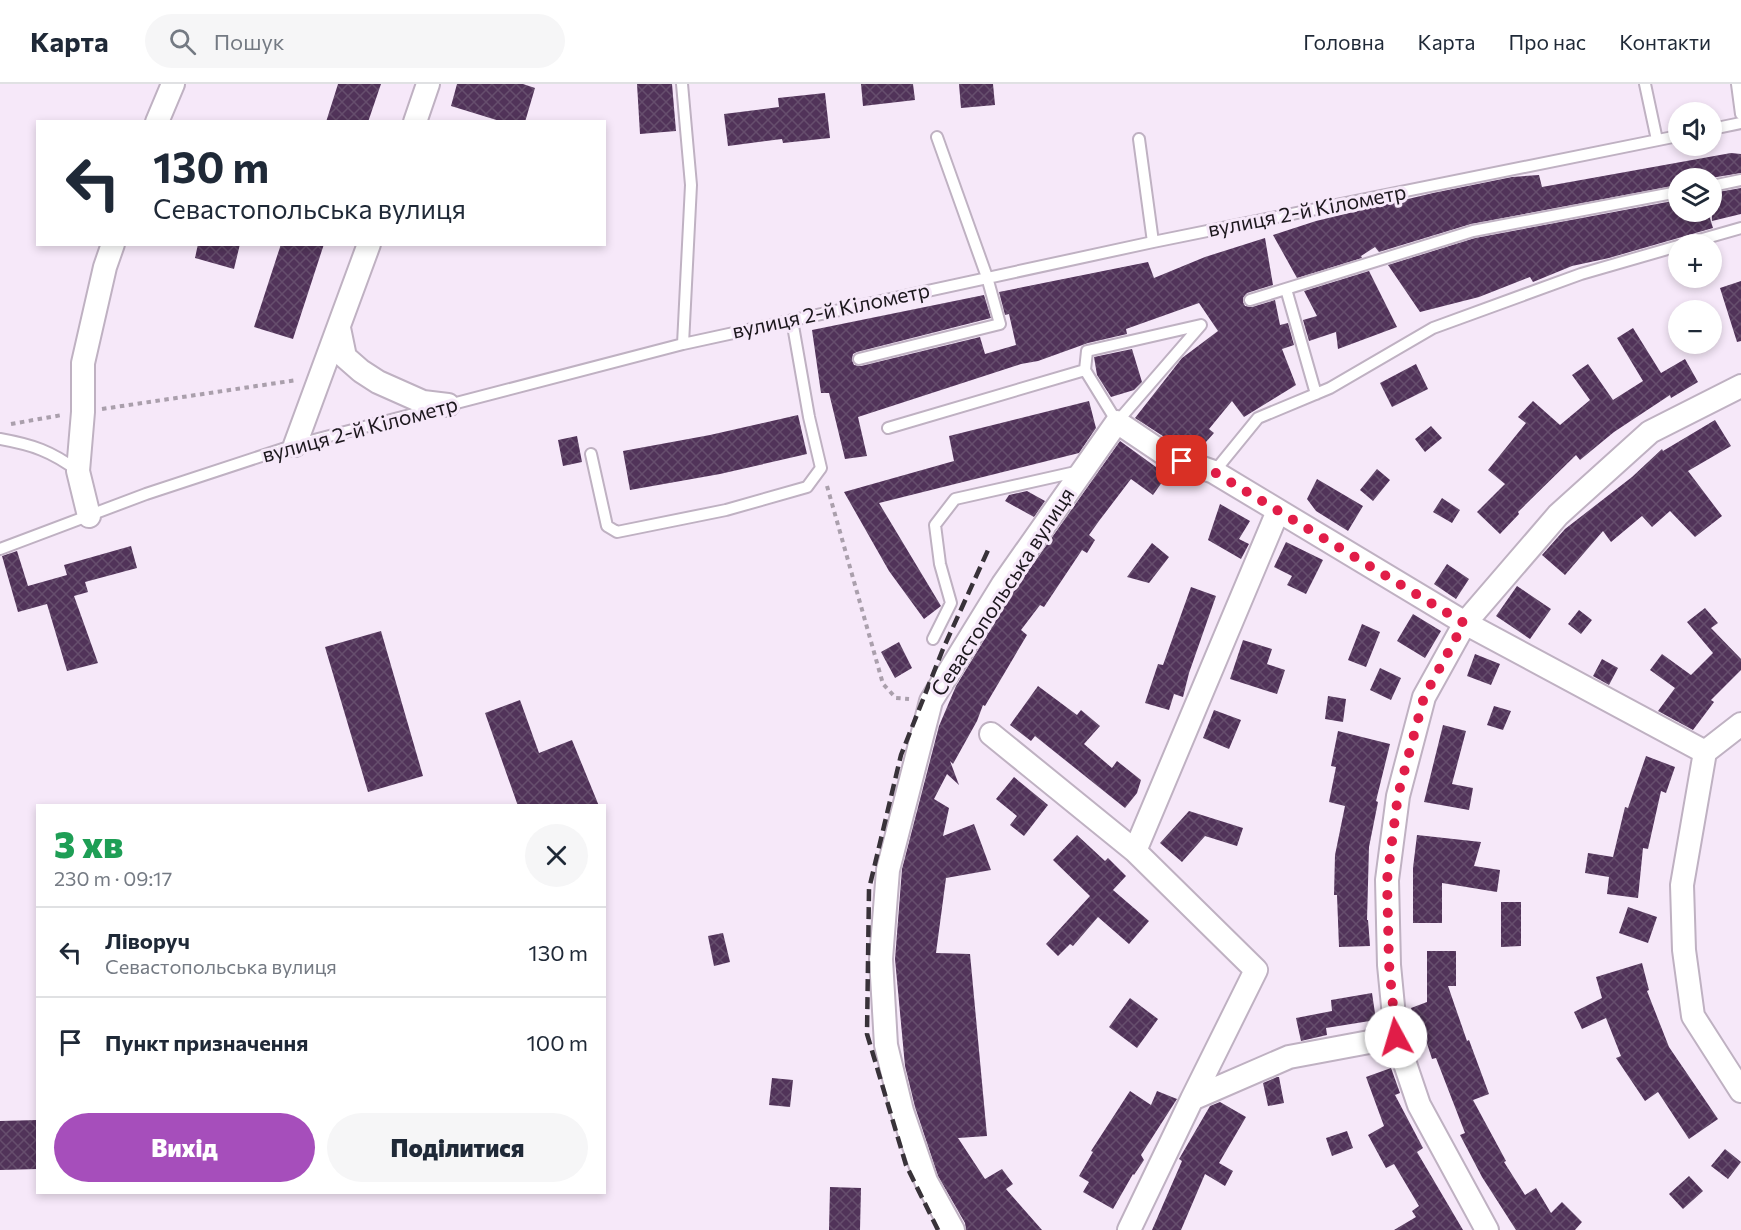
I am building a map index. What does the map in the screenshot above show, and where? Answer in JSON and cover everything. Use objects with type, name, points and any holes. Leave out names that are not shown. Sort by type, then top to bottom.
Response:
[{"type":"street","points":[[158,120],[173,84]]},
{"type":"street","points":[[416,120],[428,84]]},
{"type":"street","points":[[89,516],[78,471],[83,412],[83,363],[105,267],[112,246]]},
{"type":"street","points":[[295,445],[368,246]]},
{"type":"street","points":[[339,328],[345,357],[360,371],[378,382],[423,402],[448,405]]},
{"type":"street","points":[[1487,1230],[1419,1105],[1396,1037],[1389,964],[1387,880],[1398,795],[1424,697],[1464,623],[1558,515],[1650,432],[1741,386]]},
{"type":"street","points":[[1117,422],[1166,455],[1214,472],[1464,623],[1705,752]]},
{"type":"street","name":"Севастопольська вулиця","points":[[953,1230],[926,1181],[902,1111],[886,1045],[881,958],[888,870],[931,701],[1003,584],[1117,422]]},
{"type":"street","points":[[1135,851],[1278,511]]},
{"type":"street","points":[[1741,724],[1705,752],[1682,885],[1684,950],[1693,1016],[1741,1091]]},
{"type":"street","points":[[991,734],[1135,851],[1256,970],[1129,1230]]},
{"type":"street","points":[[1192,1099],[1289,1058],[1396,1037]]},
{"type":"lane","points":[[682,84],[691,185],[683,344]]},
{"type":"lane","points":[[1645,84],[1657,140]]},
{"type":"lane","points":[[1737,84],[1741,114]]},
{"type":"lane","points":[[1722,127],[1741,123]]},
{"type":"lane","points":[[859,359],[1000,324],[987,277],[937,136]]},
{"type":"lane","name":"вулиця 2-й Кілометр","points":[[0,549],[146,494],[295,445],[683,344],[1153,242],[1668,138]]},
{"type":"lane","points":[[1139,139],[1153,242]]},
{"type":"lane","points":[[1722,184],[1741,180]]},
{"type":"lane","points":[[1250,300],[1473,231],[1668,194]]},
{"type":"lane","points":[[1720,234],[1741,228]]},
{"type":"lane","points":[[1214,472],[1258,418],[1330,388],[1433,328],[1581,274],[1668,249]]},
{"type":"lane","points":[[1286,288],[1316,394]]},
{"type":"lane","points":[[591,454],[607,526],[617,532],[726,510],[807,487],[821,468],[809,417],[792,320]]},
{"type":"lane","points":[[1200,326],[1117,422],[1085,370],[1087,351],[1200,326]]},
{"type":"lane","points":[[888,428],[1085,370]]},
{"type":"lane","points":[[0,439],[23,443],[56,455],[78,471]]},
{"type":"lane","points":[[933,639],[951,603],[940,564],[935,525],[955,499],[1083,470]]},
{"type":"path","points":[[0,426],[321,376]]},
{"type":"path","points":[[821,468],[883,684],[896,698],[931,701]]},
{"type":"building","points":[[338,84],[381,84],[369,120],[327,120]]},
{"type":"building","points":[[457,84],[523,84],[535,88],[526,120],[496,120],[451,106]]},
{"type":"building","points":[[637,84],[672,84],[676,131],[640,134]]},
{"type":"building","points":[[861,84],[913,84],[915,100],[863,106]]},
{"type":"building","points":[[959,84],[993,84],[995,105],[961,108]]},
{"type":"building","points":[[825,93],[830,138],[783,143],[782,139],[728,146],[724,114],[779,107],[778,98]]},
{"type":"building","points":[[1741,154],[1741,173],[1722,176],[1722,168],[1668,168],[1668,187],[1471,224],[1379,252],[1375,247],[1361,256],[1362,258],[1297,278],[1273,235],[1316,221],[1512,177],[1539,175],[1542,187],[1722,155]]},
{"type":"building","points":[[1741,188],[1741,214],[1722,219],[1722,191]]},
{"type":"building","points":[[1668,202],[1668,222],[1711,222],[1713,228],[1692,234],[1668,234],[1668,241],[1572,266],[1533,282],[1530,277],[1479,297],[1420,312],[1388,265],[1475,238]]},
{"type":"building","points":[[1265,238],[1273,285],[1247,293],[1243,302],[1245,306],[1252,307],[1275,300],[1280,325],[1288,323],[1294,345],[1282,349],[1296,385],[1244,417],[1232,401],[1209,429],[1214,433],[1197,452],[1186,448],[1172,437],[1169,440],[1135,418],[1182,358],[1218,331],[1199,303],[1126,329],[1127,334],[1088,343],[1038,361],[1021,364],[858,417],[867,456],[845,459],[829,393],[821,393],[812,330],[984,295],[991,318],[857,352],[853,354],[852,360],[854,365],[861,366],[980,337],[985,354],[1016,345],[1009,314],[1005,315],[999,292],[1148,262],[1154,278],[1205,257]]},
{"type":"building","points":[[198,246],[240,246],[234,269],[195,258]]},
{"type":"building","points":[[280,246],[323,246],[293,339],[254,327]]},
{"type":"building","points":[[1369,271],[1397,327],[1338,349],[1336,332],[1309,341],[1303,320],[1317,316],[1304,291]]},
{"type":"building","points":[[1741,281],[1741,341],[1737,342],[1720,288]]},
{"type":"building","points":[[1633,328],[1661,373],[1685,359],[1698,382],[1671,398],[1670,395],[1614,432],[1580,460],[1576,455],[1518,512],[1519,514],[1500,534],[1477,512],[1505,484],[1488,470],[1526,423],[1518,417],[1533,401],[1560,425],[1590,400],[1572,375],[1588,364],[1613,400],[1643,381],[1617,338]]},
{"type":"building","points":[[1132,349],[1142,382],[1134,390],[1111,397],[1097,375],[1094,357]]},
{"type":"building","points":[[1416,364],[1428,389],[1392,407],[1380,383]]},
{"type":"building","points":[[1089,401],[1096,428],[1079,453],[879,503],[941,606],[924,619],[889,571],[844,492],[954,461],[949,436]]},
{"type":"building","points":[[798,415],[807,454],[720,474],[630,490],[623,451],[710,435]]},
{"type":"building","points":[[1715,420],[1731,446],[1688,471],[1722,516],[1695,537],[1670,511],[1652,527],[1642,516],[1611,542],[1603,531],[1565,575],[1542,555],[1565,529],[1632,477],[1662,449],[1663,451]]},
{"type":"building","points":[[1431,426],[1442,438],[1425,452],[1415,439]]},
{"type":"building","points":[[577,436],[582,462],[563,466],[558,440]]},
{"type":"building","points":[[1120,441],[1167,475],[1153,495],[1131,479],[1099,521],[1089,535],[1095,540],[1087,553],[1082,550],[1044,607],[1040,605],[1021,630],[1027,635],[985,706],[983,705],[977,721],[953,764],[950,761],[959,785],[947,774],[934,799],[949,808],[943,836],[974,824],[991,870],[946,878],[936,953],[970,954],[987,1136],[958,1138],[985,1179],[1002,1169],[1013,1184],[1006,1189],[1042,1230],[966,1230],[965,1223],[938,1176],[915,1107],[905,1066],[895,959],[902,869],[939,726],[956,686],[1014,591]]},
{"type":"building","points":[[1377,469],[1390,480],[1373,501],[1360,490]]},
{"type":"building","points":[[1317,479],[1363,506],[1348,531],[1316,511],[1307,499]]},
{"type":"building","points":[[1027,491],[1045,501],[1034,517],[1005,501],[1009,495]]},
{"type":"building","points":[[1442,498],[1460,510],[1452,523],[1433,512]]},
{"type":"building","points":[[1220,504],[1250,521],[1239,539],[1249,544],[1241,559],[1208,540]]},
{"type":"building","points":[[1286,542],[1323,560],[1306,594],[1287,585],[1292,576],[1274,567]]},
{"type":"building","points":[[1152,543],[1169,557],[1149,583],[1127,577]]},
{"type":"building","points":[[131,546],[137,568],[85,582],[88,592],[74,596],[98,663],[67,671],[47,604],[18,612],[2,556],[17,551],[28,586],[67,575],[64,565]]},
{"type":"building","points":[[1447,564],[1469,579],[1456,599],[1434,584]]},
{"type":"building","points":[[1517,586],[1551,609],[1530,639],[1496,616]]},
{"type":"building","points":[[1191,587],[1216,596],[1183,697],[1174,694],[1169,710],[1145,703],[1158,664],[1163,665]]},
{"type":"building","points":[[1705,608],[1718,623],[1711,628],[1741,659],[1741,670],[1711,700],[1714,702],[1693,730],[1658,711],[1675,688],[1650,670],[1662,654],[1691,675],[1713,653],[1687,622]]},
{"type":"building","points":[[1579,610],[1592,620],[1581,634],[1568,624]]},
{"type":"building","points":[[1413,614],[1441,631],[1425,658],[1397,641]]},
{"type":"building","points":[[1362,624],[1380,632],[1366,667],[1348,660]]},
{"type":"building","points":[[381,631],[423,776],[368,792],[325,647]]},
{"type":"building","points":[[1243,640],[1272,649],[1267,664],[1285,670],[1277,694],[1230,679]]},
{"type":"building","points":[[899,642],[912,668],[895,678],[881,652]]},
{"type":"building","points":[[1475,654],[1500,664],[1491,685],[1467,676]]},
{"type":"building","points":[[1602,659],[1618,668],[1609,685],[1593,676]]},
{"type":"building","points":[[1380,668],[1401,678],[1391,700],[1370,690]]},
{"type":"building","points":[[1038,686],[1077,715],[1081,710],[1100,726],[1084,744],[1112,768],[1117,761],[1141,780],[1137,793],[1125,808],[1035,736],[1031,741],[1010,725]]},
{"type":"building","points":[[1328,696],[1346,699],[1343,722],[1325,719]]},
{"type":"building","points":[[520,700],[539,753],[572,740],[598,804],[517,804],[485,713]]},
{"type":"building","points":[[1494,706],[1511,711],[1503,730],[1487,725]]},
{"type":"building","points":[[1214,710],[1241,720],[1229,749],[1203,738]]},
{"type":"building","points":[[1443,725],[1466,731],[1452,784],[1473,788],[1469,810],[1424,802]]},
{"type":"building","points":[[1338,731],[1390,744],[1376,801],[1378,802],[1369,847],[1367,920],[1370,946],[1339,947],[1337,895],[1334,895],[1335,855],[1345,806],[1329,802],[1336,767],[1331,766]]},
{"type":"building","points":[[1646,756],[1675,767],[1666,793],[1661,791],[1648,849],[1643,848],[1638,898],[1607,894],[1609,877],[1585,873],[1588,853],[1613,857],[1625,807],[1628,808]]},
{"type":"building","points":[[1014,777],[1048,805],[1024,836],[1010,825],[1017,816],[996,799]]},
{"type":"building","points":[[1189,811],[1243,828],[1237,846],[1205,836],[1182,862],[1160,843]]},
{"type":"building","points":[[1077,835],[1105,861],[1108,858],[1126,876],[1113,890],[1149,921],[1129,944],[1098,917],[1073,946],[1070,944],[1058,956],[1046,944],[1090,896],[1053,860]]},
{"type":"building","points":[[1417,835],[1481,842],[1474,866],[1500,870],[1497,892],[1442,883],[1442,923],[1413,923],[1413,868]]},
{"type":"building","points":[[1501,902],[1521,902],[1521,946],[1501,947]]},
{"type":"building","points":[[1628,907],[1657,917],[1648,943],[1619,933]]},
{"type":"building","points":[[723,933],[730,962],[714,966],[708,936]]},
{"type":"building","points":[[1427,951],[1456,951],[1456,986],[1448,986],[1489,1094],[1473,1100],[1506,1161],[1504,1162],[1525,1195],[1536,1188],[1551,1213],[1562,1202],[1582,1222],[1575,1230],[1516,1230],[1482,1177],[1460,1135],[1465,1133],[1436,1058],[1432,1059],[1420,1022],[1416,1023],[1411,1008],[1427,1002]]},
{"type":"building","points":[[1642,963],[1649,990],[1647,991],[1669,1047],[1718,1119],[1689,1139],[1658,1092],[1645,1101],[1616,1058],[1621,1056],[1606,1018],[1582,1029],[1574,1012],[1602,998],[1596,977]]},
{"type":"building","points":[[1372,993],[1376,1020],[1326,1028],[1327,1035],[1301,1041],[1296,1018],[1332,1011],[1331,1000]]},
{"type":"building","points":[[1130,998],[1158,1019],[1137,1048],[1109,1027]]},
{"type":"building","points":[[1391,1068],[1400,1093],[1395,1095],[1423,1148],[1417,1152],[1463,1230],[1394,1230],[1416,1217],[1412,1211],[1419,1206],[1394,1164],[1386,1168],[1368,1135],[1384,1126],[1366,1077]]},
{"type":"building","points":[[1279,1077],[1284,1103],[1268,1106],[1263,1083]]},
{"type":"building","points":[[772,1078],[793,1080],[790,1107],[769,1105]]},
{"type":"building","points":[[1130,1091],[1151,1105],[1157,1091],[1177,1099],[1141,1155],[1144,1160],[1133,1174],[1113,1209],[1083,1192],[1089,1182],[1079,1176],[1093,1152],[1091,1151]]},
{"type":"building","points":[[1220,1102],[1246,1117],[1219,1163],[1233,1171],[1225,1186],[1205,1174],[1181,1230],[1152,1230],[1182,1161],[1179,1159],[1210,1106]]},
{"type":"building","points":[[36,1120],[36,1169],[0,1170],[0,1121]]},
{"type":"building","points":[[1347,1131],[1353,1148],[1332,1156],[1326,1138]]},
{"type":"building","points":[[1725,1149],[1741,1162],[1728,1179],[1711,1166]]},
{"type":"building","points":[[1689,1176],[1703,1191],[1683,1209],[1669,1194]]},
{"type":"building","points":[[830,1187],[861,1188],[860,1230],[829,1230]]},
{"type":"railway","points":[[938,1230],[906,1165],[867,1034],[869,889],[901,755],[943,649],[989,548]]},
{"type":"route","points":[[1182,461],[1214,472],[1464,623],[1424,697],[1398,795],[1387,880],[1389,964],[1396,1037]]}]
